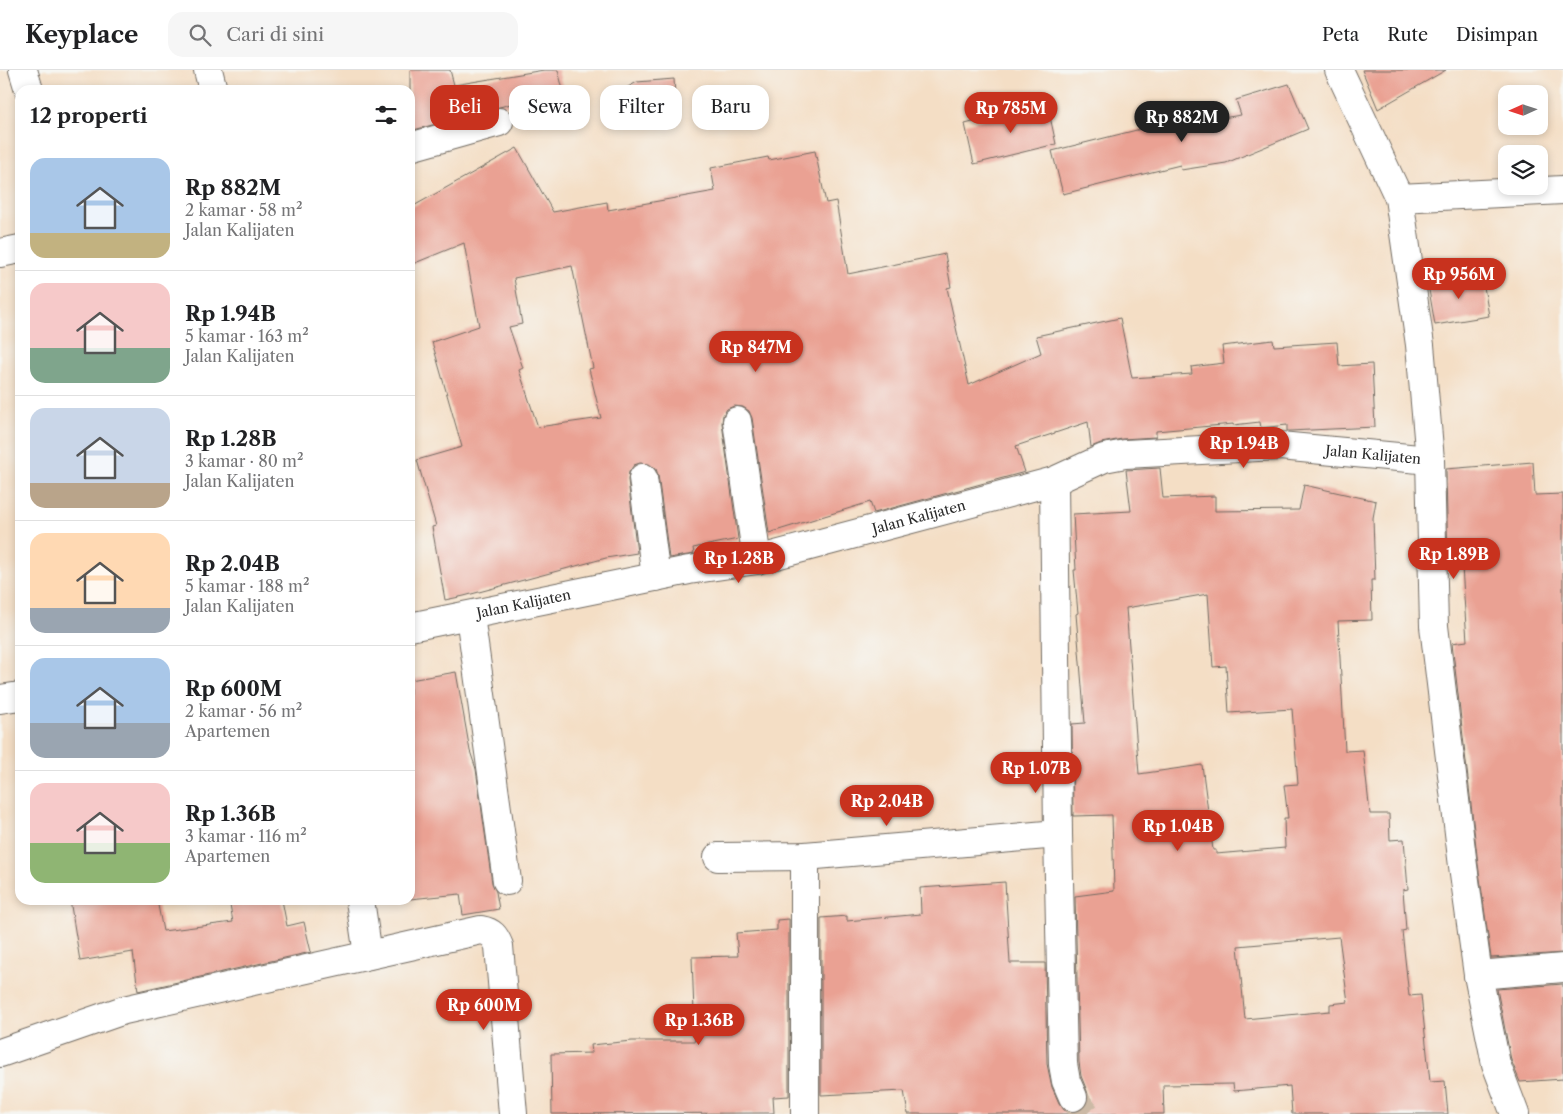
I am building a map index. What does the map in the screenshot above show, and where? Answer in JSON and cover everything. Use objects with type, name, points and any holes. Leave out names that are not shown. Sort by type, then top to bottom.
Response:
[{"type":"street","points":[[23,70],[28,85]]},
{"type":"street","points":[[208,70],[212,85]]},
{"type":"street","points":[[1339,70],[1398,198],[1420,344],[1430,460],[1434,626],[1478,975],[1496,1064],[1514,1114]]},
{"type":"street","points":[[415,145],[469,130]]},
{"type":"street","points":[[1398,198],[1563,190]]},
{"type":"street","points":[[0,253],[15,250]]},
{"type":"street","points":[[737,421],[758,560]]},
{"type":"street","name":"Jalan Kalijaten","points":[[415,626],[689,570],[758,560],[1054,481],[1104,458],[1125,454],[1280,446],[1430,460]]},
{"type":"street","points":[[643,478],[656,577]]},
{"type":"street","points":[[1054,481],[1063,1064],[1066,1081],[1073,1097]]},
{"type":"street","points":[[470,616],[506,881]]},
{"type":"street","points":[[0,698],[15,696]]},
{"type":"street","points":[[718,857],[805,856],[1058,834]]},
{"type":"street","points":[[805,856],[805,1114]]},
{"type":"street","points":[[361,905],[368,955]]},
{"type":"street","points":[[0,1053],[124,1010],[481,930],[490,932],[496,938],[499,946],[513,1114]]},
{"type":"street","points":[[1478,975],[1563,968]]},
{"type":"building","points":[[410,70],[450,70],[454,85],[430,85],[430,126],[415,130],[415,85],[410,85]]},
{"type":"building","points":[[544,70],[558,70],[562,85],[509,85],[509,104],[499,107],[499,85],[454,85]]},
{"type":"building","points":[[1362,70],[1446,70],[1378,109]]},
{"type":"building","points":[[674,79],[674,85],[632,85],[637,82]]},
{"type":"building","points":[[1289,84],[1308,129],[1226,163],[1181,170],[1180,165],[1063,194],[1052,151],[1165,123],[1166,127],[1241,115],[1236,100]]},
{"type":"building","points":[[1047,103],[1056,144],[974,164],[965,124]]},
{"type":"building","points":[[517,148],[553,212],[607,202],[608,210],[715,191],[711,168],[768,157],[769,160],[815,151],[826,203],[836,201],[848,274],[945,254],[951,287],[947,288],[969,385],[1041,353],[1036,336],[1120,318],[1132,378],[1192,374],[1191,367],[1224,363],[1222,346],[1273,340],[1274,346],[1337,342],[1339,366],[1372,364],[1375,427],[1287,431],[1287,425],[1261,428],[1260,422],[1156,431],[1156,437],[1122,439],[1091,447],[1088,422],[1016,446],[1025,472],[874,513],[870,502],[769,533],[752,418],[749,411],[743,407],[734,406],[727,409],[723,415],[722,423],[738,539],[693,548],[694,554],[669,558],[658,475],[656,469],[649,464],[640,463],[634,465],[629,472],[628,480],[637,553],[606,558],[445,600],[432,527],[436,526],[417,460],[462,447],[432,342],[479,326],[464,243],[415,263],[415,205]],"holes":[[[572,266],[593,368],[589,369],[601,418],[538,427],[519,370],[523,368],[509,327],[522,324],[514,278]]]},
{"type":"building","points":[[1482,275],[1489,316],[1435,325],[1428,284]]},
{"type":"building","points":[[1533,462],[1535,495],[1563,494],[1563,953],[1491,958],[1452,643],[1467,641],[1462,567],[1448,568],[1446,469]]},
{"type":"building","points":[[1160,468],[1163,498],[1215,496],[1215,511],[1299,510],[1304,485],[1376,501],[1373,518],[1375,580],[1371,580],[1372,620],[1338,621],[1345,751],[1363,750],[1370,814],[1389,814],[1390,840],[1404,839],[1408,889],[1403,890],[1406,930],[1402,931],[1409,996],[1421,995],[1430,1082],[1445,1081],[1448,1114],[1292,1114],[1290,1086],[1234,1091],[1233,1084],[1163,1085],[1164,1114],[908,1114],[904,1091],[821,1095],[821,918],[847,916],[847,921],[921,914],[920,888],[1005,882],[1010,963],[1045,963],[1047,1064],[1052,1087],[1064,1110],[1072,1113],[1086,1106],[1089,1098],[1081,1076],[1079,1062],[1075,896],[1114,891],[1112,815],[1073,816],[1072,724],[1085,723],[1076,614],[1078,613],[1074,570],[1076,570],[1073,514],[1131,511],[1126,470]],"holes":[[[1208,594],[1213,667],[1226,666],[1229,713],[1292,709],[1298,784],[1284,785],[1288,818],[1284,818],[1285,848],[1216,854],[1216,850],[1213,850],[1202,765],[1139,774],[1126,608]],[[1339,937],[1348,1002],[1330,1004],[1330,1011],[1245,1019],[1238,946]]]},
{"type":"building","points":[[456,672],[470,751],[476,769],[492,883],[496,892],[499,909],[463,915],[460,894],[415,898],[415,679]]},
{"type":"building","points":[[71,905],[158,905],[163,931],[233,922],[230,905],[283,905],[287,926],[304,922],[311,952],[138,991],[133,952],[80,961]]},
{"type":"building","points":[[789,919],[789,1096],[773,1097],[774,1113],[552,1114],[551,1054],[592,1053],[591,1045],[632,1041],[695,1041],[692,957],[738,956],[736,933],[777,930],[777,920]]},
{"type":"building","points":[[1563,984],[1563,1079],[1520,1082],[1511,1060],[1497,989]]},
{"type":"tunnel","points":[[1073,1097],[1086,1114]]}]
